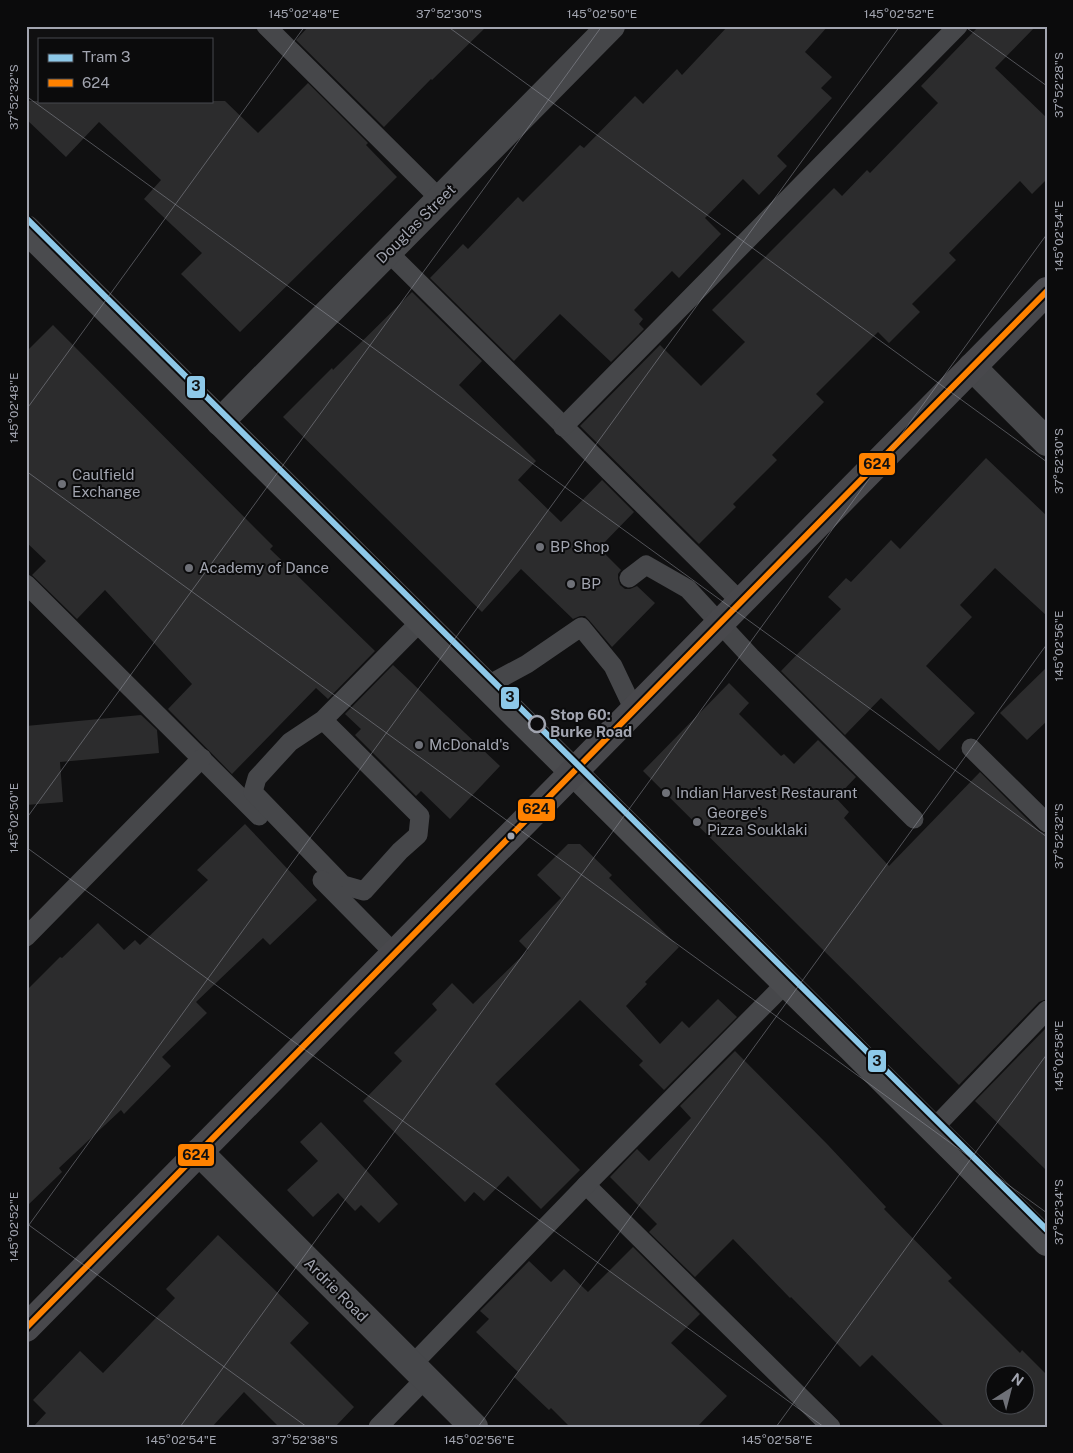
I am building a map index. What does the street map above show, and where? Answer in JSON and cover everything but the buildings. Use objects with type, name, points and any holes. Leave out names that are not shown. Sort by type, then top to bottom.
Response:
[{"type":"main road","points":[[26,230],[1047,1242]]},
{"type":"main road","points":[[26,1328],[1047,291]]},
{"type":"street","name":"Douglas Street","points":[[220,422],[611,26]]},
{"type":"street","points":[[972,367],[1047,442]]},
{"type":"street","name":"Ardrie Road","points":[[199,1152],[474,1427]]},
{"type":"lane","points":[[266,26],[440,199]]},
{"type":"lane","points":[[563,427],[958,26]]},
{"type":"lane","points":[[388,252],[740,602]]},
{"type":"lane","points":[[629,578],[646,565],[688,589],[751,657],[914,819]]},
{"type":"lane","points":[[26,584],[202,758],[394,953]]},
{"type":"lane","points":[[323,720],[420,816],[418,836],[400,851],[364,890],[343,885],[253,792],[257,778],[290,742],[323,720],[421,621]]},
{"type":"lane","points":[[486,686],[527,664],[581,627],[613,666],[634,710]]},
{"type":"lane","points":[[971,748],[1047,823]]},
{"type":"lane","points":[[26,937],[202,758]]},
{"type":"lane","points":[[378,1427],[418,1372],[586,1185],[786,983]]},
{"type":"lane","points":[[933,1129],[1047,1010]]},
{"type":"lane","points":[[586,1185],[831,1427]]},
{"type":"tram line","name":"3","points":[[26,218],[1047,1230]]},
{"type":"transit line","name":"624","points":[[26,1328],[1047,291]]},
{"type":"place","name":"Caulfield Exchange","points":[[62,484]]},
{"type":"place","name":"BP Shop","points":[[540,547]]},
{"type":"place","name":"Academy of Dance","points":[[189,568]]},
{"type":"place","name":"BP","points":[[571,584]]},
{"type":"place","name":"Stop 60: Burke Road","points":[[537,724]]},
{"type":"place","name":"McDonald's","points":[[419,745]]},
{"type":"place","name":"Indian Harvest Restaurant","points":[[666,793]]},
{"type":"place","name":"George's Pizza Souklaki","points":[[697,822]]}]
